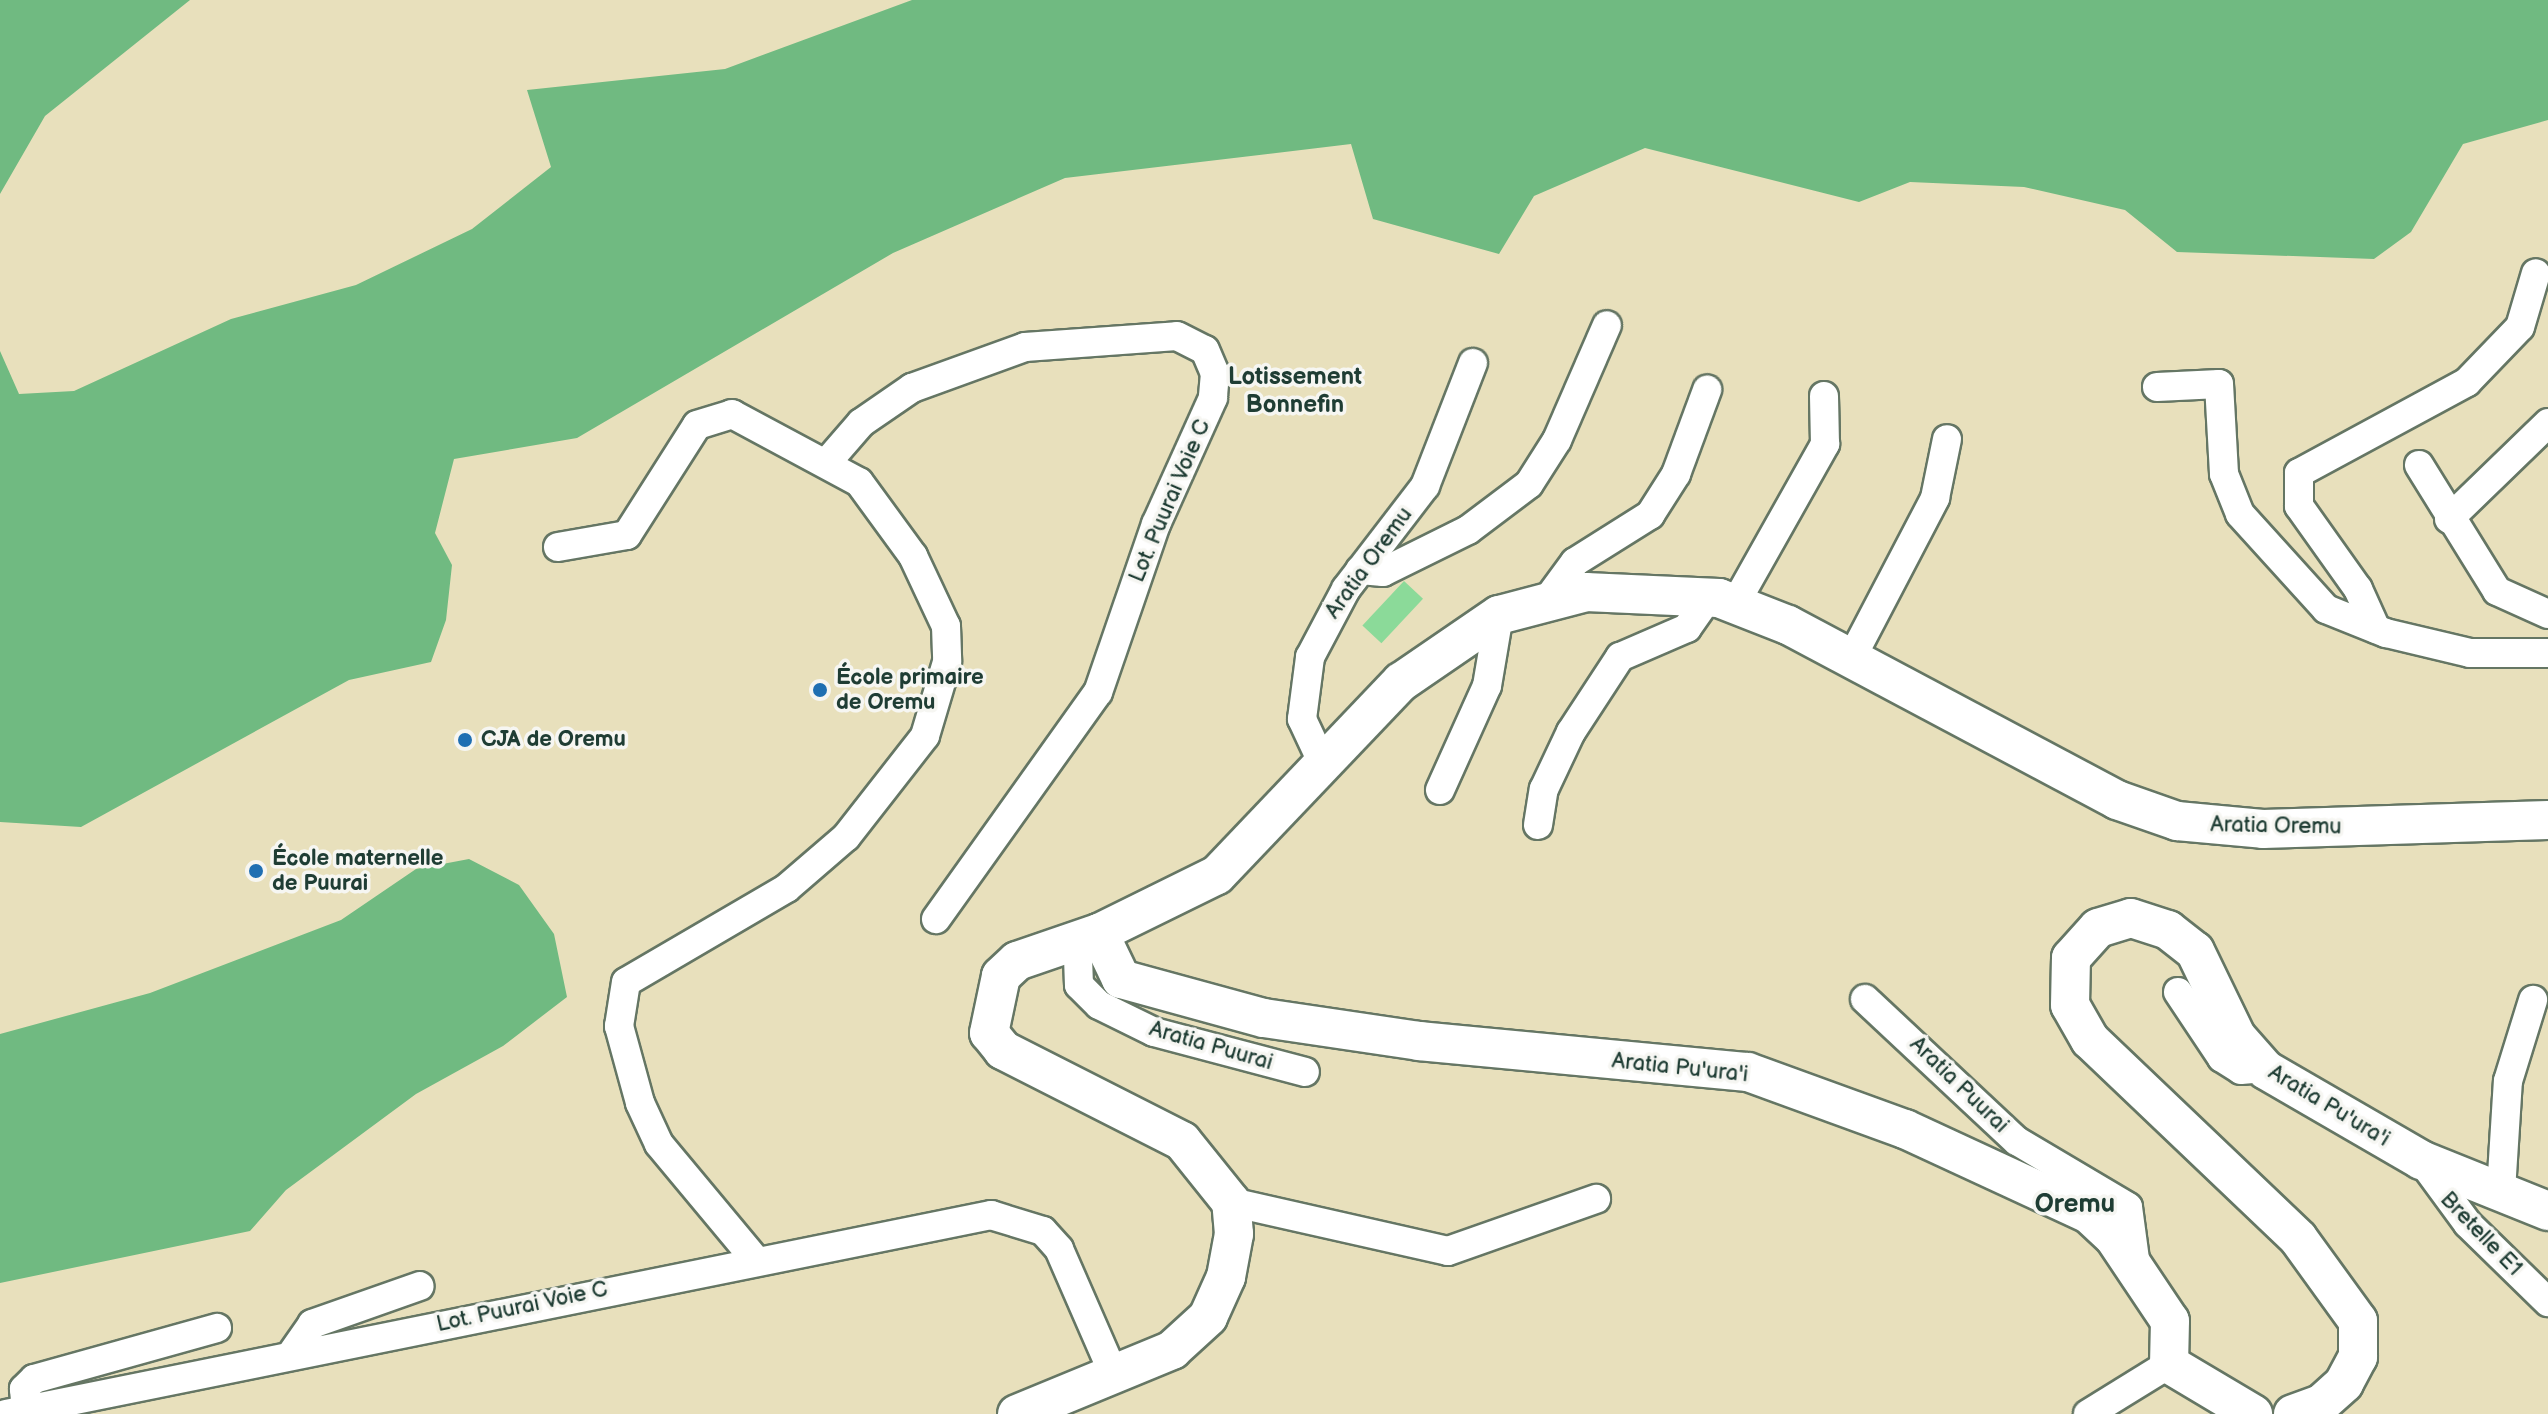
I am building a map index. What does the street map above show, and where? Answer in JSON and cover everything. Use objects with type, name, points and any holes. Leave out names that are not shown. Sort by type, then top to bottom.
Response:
[{"type":"main road","name":"Aratia Oremu","points":[[1231,1202],[1182,1141],[1050,1079],[1003,1050],[989,1033],[1001,976],[1017,961],[1099,933],[1217,875],[1401,682],[1499,615],[1547,600],[1628,589],[1722,600],[1851,659],[2117,800],[2177,821],[2263,829],[2548,820]]},
{"type":"main road","name":"Aratia Pu'ura'i","points":[[2293,1414],[2321,1404],[2344,1383],[2358,1357],[2358,1321],[2298,1238],[2090,1040],[2070,1005],[2071,958],[2098,928],[2131,918],[2168,930],[2195,951],[2236,1036],[2264,1068],[2421,1160],[2548,1211]]},
{"type":"main road","name":"Aratia Pu'ura'i","points":[[1099,933],[1121,979],[1264,1018],[1419,1041],[1748,1072],[1905,1129],[2089,1214],[2136,1267],[2170,1321],[2169,1364]]},
{"type":"main road","points":[[1017,1414],[1115,1377],[1172,1350],[1208,1317],[1226,1277],[1231,1202]]},
{"type":"main road","points":[[2169,1364],[2253,1414]]},
{"type":"street","points":[[2376,629],[2358,589],[2299,506],[2299,473],[2467,382],[2520,327],[2536,273]]},
{"type":"street","points":[[1360,570],[1383,572],[1468,530],[1529,484],[1557,440],[1607,325]]},
{"type":"street","name":"Lot. Puurai Voie C","points":[[829,460],[843,439],[912,388],[1025,347],[1177,336],[1205,350],[1215,373],[1213,398],[1156,524],[1098,692],[936,919]]},
{"type":"street","name":"Aratia Oremu","points":[[1324,766],[1308,744],[1302,689],[1326,622],[1360,570],[1425,486],[1473,363]]},
{"type":"street","points":[[2157,387],[2219,384],[2224,474],[2240,514],[2326,609],[2376,629],[2470,653],[2548,653]]},
{"type":"street","points":[[1547,600],[1575,562],[1650,515],[1676,474],[1707,390]]},
{"type":"street","points":[[1538,825],[1544,789],[1571,732],[1620,657],[1687,628],[1722,600],[1825,444],[1824,396]]},
{"type":"street","points":[[558,547],[627,535],[704,420],[732,414],[829,460],[877,503],[938,599],[947,662],[939,700],[898,780],[846,837],[787,888],[641,970],[626,982],[620,1003],[625,1059],[659,1144],[754,1258]]},
{"type":"street","points":[[2449,519],[2548,423]]},
{"type":"street","points":[[1851,659],[1935,498],[1947,439]]},
{"type":"street","points":[[2419,465],[2449,519],[2497,591],[2548,614]]},
{"type":"street","points":[[1440,790],[1487,686],[1499,615]]},
{"type":"street","name":"Aratia Puurai","points":[[1063,946],[1078,957],[1079,985],[1099,1005],[1154,1032],[1305,1072]]},
{"type":"street","points":[[2178,992],[2222,1058],[2241,1070],[2264,1068]]},
{"type":"street","name":"Aratia Puurai","points":[[1865,999],[2017,1141],[2128,1207],[2136,1267]]},
{"type":"street","points":[[2501,1191],[2508,1081],[2533,1000]]},
{"type":"street","name":"Bretelle E1","points":[[2421,1160],[2468,1224],[2548,1302]]},
{"type":"street","points":[[1231,1202],[1448,1251],[1596,1199]]},
{"type":"street","name":"Lot. Puurai Voie C","points":[[16,1412],[754,1258],[991,1215],[1025,1223],[1059,1249],[1115,1377]]},
{"type":"street","name":"Lot. Puurai Voie C","points":[[290,1356],[312,1324],[420,1286]]},
{"type":"street","name":"Lot. Puurai Voie C","points":[[16,1412],[24,1389],[34,1379],[217,1328]]},
{"type":"street","points":[[2088,1414],[2169,1364]]},
{"type":"green space","points":[[0,0],[190,0],[45,116],[0,194]]},
{"type":"green space","points":[[912,0],[2548,0],[2548,120],[2463,144],[2411,232],[2374,259],[2177,252],[2125,210],[2024,187],[1910,182],[1859,202],[1645,148],[1534,196],[1499,254],[1373,219],[1351,144],[1065,178],[893,253],[577,438],[454,459],[435,533],[452,565],[446,620],[431,662],[349,680],[81,827],[0,822],[0,351],[19,394],[74,391],[231,319],[356,285],[472,229],[551,167],[527,90],[725,69]]},
{"type":"green space","points":[[1404,581],[1423,599],[1381,643],[1362,626]]},
{"type":"green space","points":[[469,859],[519,885],[554,934],[567,997],[503,1046],[416,1094],[286,1190],[250,1231],[0,1283],[0,1034],[150,993],[341,920],[416,869]]},
{"type":"place","name":"École primaire de Oremu","points":[[820,690]]},
{"type":"place","name":"CJA de Oremu","points":[[465,740]]},
{"type":"place","name":"École maternelle de Puurai","points":[[256,871]]},
{"type":"district","name":"Lotissement Bonnefin","points":[[1295,391]]},
{"type":"district","name":"Oremu","points":[[2075,1205]]}]
